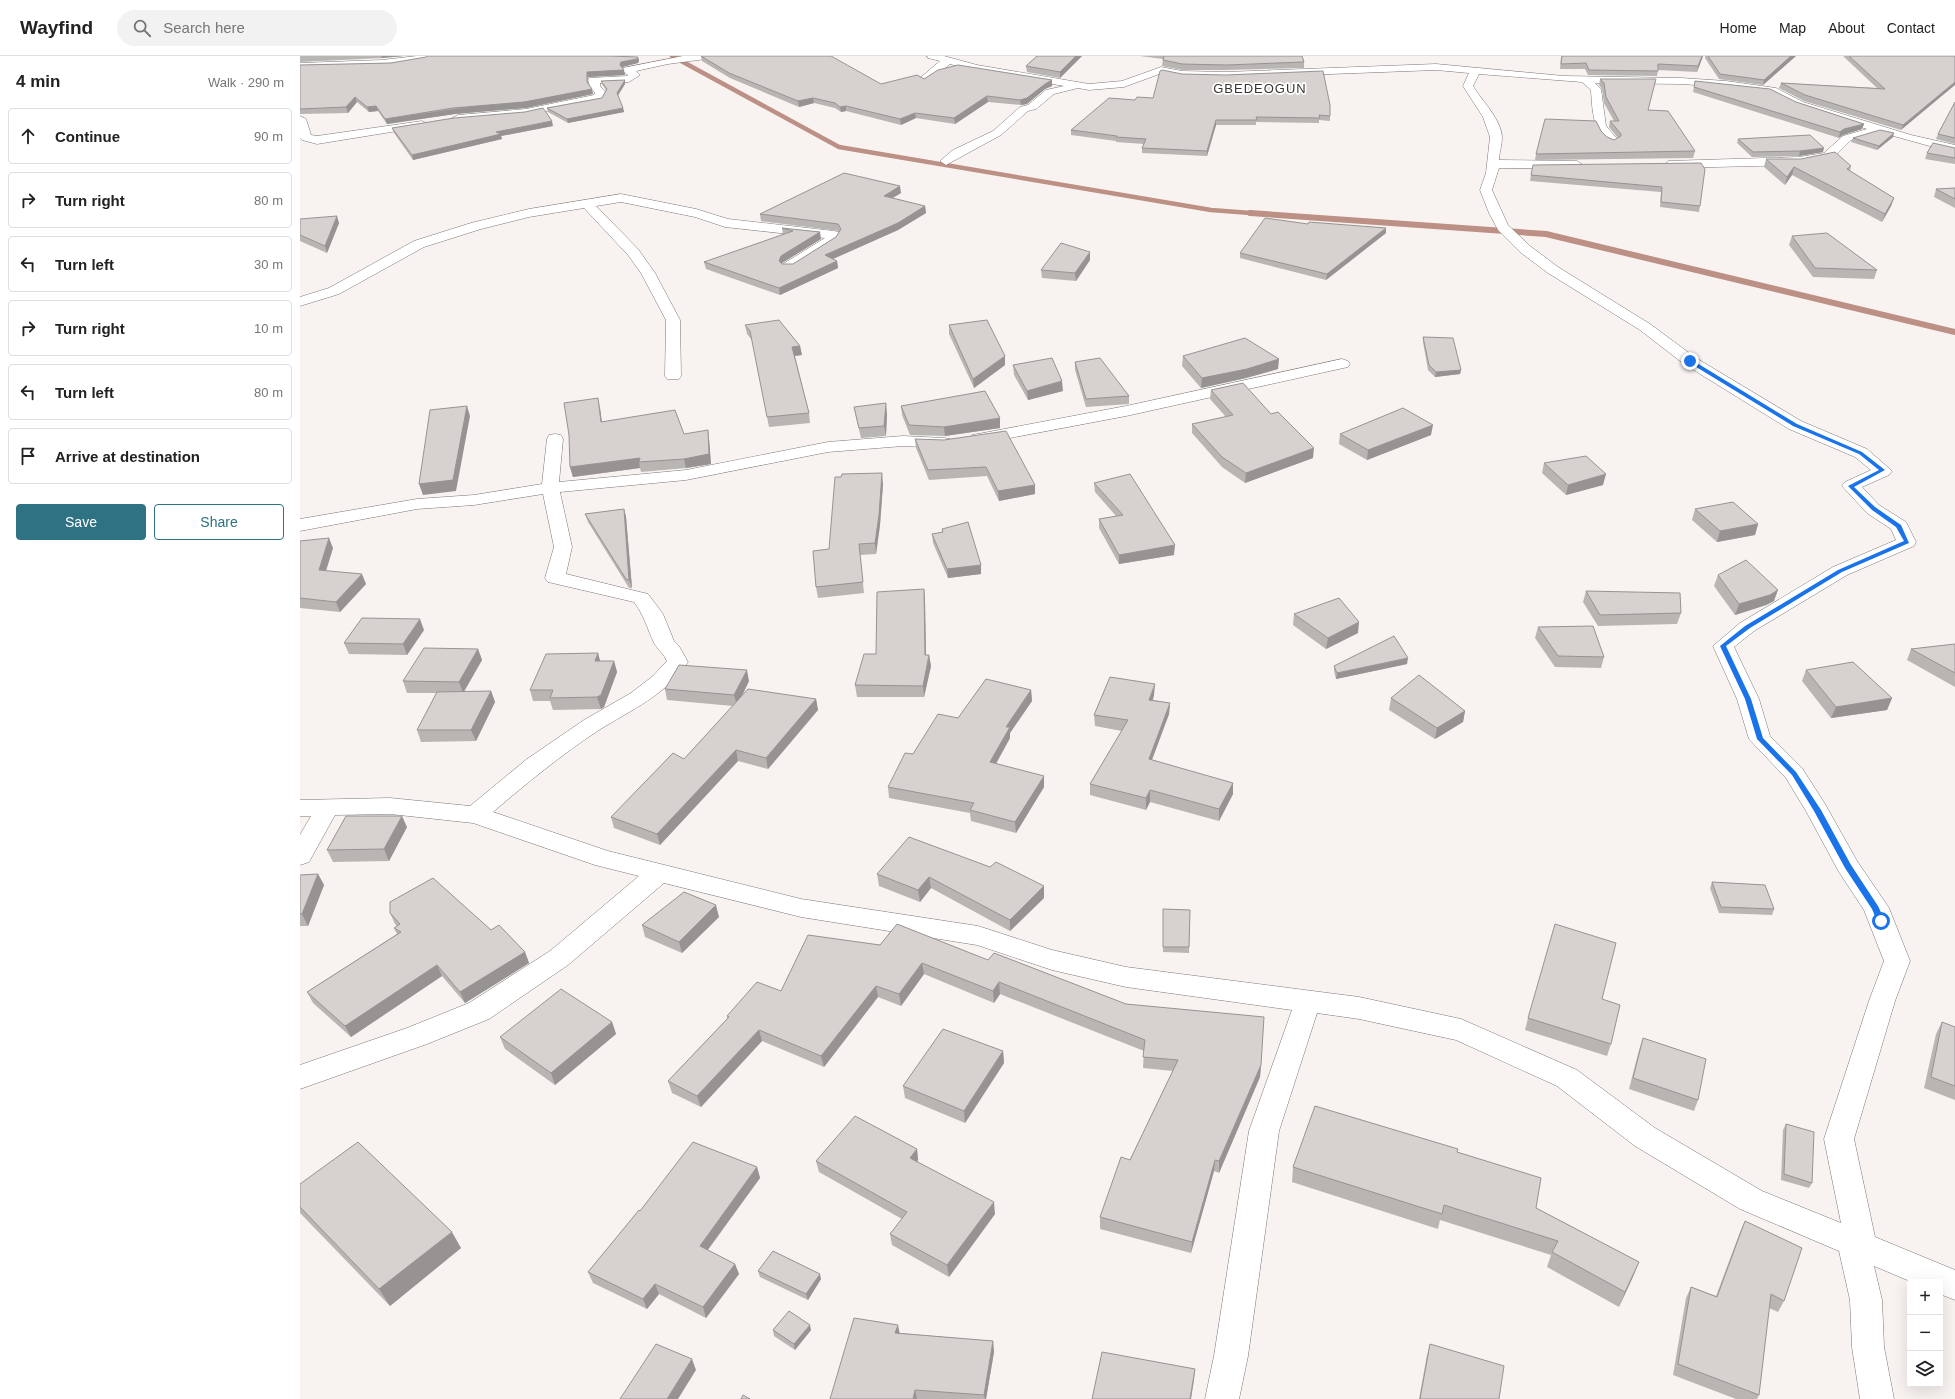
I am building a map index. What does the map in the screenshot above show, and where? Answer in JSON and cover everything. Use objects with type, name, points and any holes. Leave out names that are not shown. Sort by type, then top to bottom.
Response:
[{"type":"street","points":[[300,66],[323,64],[382,64],[411,61],[430,56]]},
{"type":"street","points":[[448,119],[526,112],[598,98],[601,93],[595,87],[595,81],[593,80],[629,79],[635,75],[627,70],[668,61],[706,56]]},
{"type":"street","points":[[932,56],[976,68],[1081,86],[1105,87],[1124,84],[1159,65],[1182,74],[1226,75],[1429,67],[1584,79],[1681,81],[1772,90],[1799,104],[1878,129],[1955,149]]},
{"type":"street","points":[[924,80],[948,61]]},
{"type":"street","points":[[1475,71],[1468,86],[1475,100],[1489,118],[1496,136],[1493,153],[1494,172],[1486,190],[1495,213],[1503,227],[1525,249],[1553,270],[1645,327],[1690,361],[1795,425],[1861,453],[1883,470],[1851,486],[1874,509],[1899,526],[1907,542],[1840,571],[1747,627],[1723,646],[1748,699],[1760,739],[1794,773],[1817,810],[1848,866],[1876,908],[1897,962],[1882,1001],[1862,1069],[1839,1138],[1866,1300],[1868,1348],[1877,1399]]},
{"type":"street","points":[[1584,79],[1596,88],[1598,108],[1601,116],[1600,126],[1613,141]]},
{"type":"street","points":[[946,160],[956,153],[997,133],[1024,109],[1032,107],[1050,92],[1081,86]]},
{"type":"street","points":[[300,119],[306,138],[317,140],[434,122]]},
{"type":"street","points":[[1656,164],[1799,160],[1828,156],[1847,138],[1878,129]]},
{"type":"street","points":[[1493,164],[1588,165]]},
{"type":"street","points":[[300,302],[334,291],[420,244],[476,226],[529,213],[621,198],[696,213],[715,218],[725,223],[834,234],[832,240],[788,267]]},
{"type":"street","points":[[586,203],[633,252],[648,273],[673,320],[673,376]]},
{"type":"street","points":[[300,525],[417,504],[474,500],[550,488],[686,475],[828,447],[903,441],[945,443],[961,441],[1126,411],[1342,364]]},
{"type":"street","points":[[475,815],[535,764],[592,726],[639,698],[660,681],[678,662],[672,650],[665,644],[653,614],[641,598],[555,578],[563,547],[555,505],[550,488],[555,439]]},
{"type":"street","points":[[300,808],[390,806],[475,815],[604,859],[801,908],[978,936],[1052,960],[1126,977],[1359,1008],[1461,1030],[1567,1078],[1645,1137],[1751,1200],[1955,1285]]},
{"type":"street","points":[[300,856],[328,807]]},
{"type":"street","points":[[300,1077],[417,1036],[479,1011],[559,958],[659,873]]},
{"type":"street","points":[[1222,1399],[1231,1356],[1264,1131],[1308,1001]]},
{"type":"building","points":[[427,56],[638,57],[637,59],[621,62],[620,65],[624,70],[587,72],[587,82],[592,89],[524,102],[453,108],[385,119],[376,106],[367,107],[355,97],[346,107],[300,109],[300,65],[391,63]]},
{"type":"building","points":[[701,56],[831,56],[881,84],[917,75],[924,79],[938,70],[958,65],[1052,80],[1027,98],[1020,100],[987,96],[954,118],[915,113],[900,119],[846,106],[840,107],[835,103],[813,98],[798,101],[729,73]]},
{"type":"building","points":[[1037,56],[1076,56],[1060,72],[1026,66]]},
{"type":"building","points":[[1164,56],[1302,56],[1304,62],[1226,65],[1182,64],[1163,60]]},
{"type":"building","points":[[1562,56],[1702,56],[1698,66],[1658,64],[1658,71],[1589,70],[1586,63],[1561,64]]},
{"type":"building","points":[[1708,56],[1791,56],[1764,80],[1720,74]]},
{"type":"building","points":[[1849,56],[1955,56],[1955,82],[1903,125],[1805,95],[1781,83],[1885,89]]},
{"type":"building","points":[[1162,70],[1182,74],[1226,75],[1323,71],[1330,105],[1330,116],[1319,115],[1320,118],[1256,117],[1257,120],[1216,120],[1207,151],[1142,148],[1146,139],[1116,137],[1117,136],[1071,130],[1109,98],[1135,100],[1137,97],[1153,98],[1160,71]]},
{"type":"building","points":[[1600,79],[1656,79],[1648,110],[1668,111],[1695,151],[1536,154],[1545,119],[1596,121],[1601,131],[1607,137],[1614,140],[1621,136],[1610,121],[1619,121],[1606,97],[1604,83]]},
{"type":"building","points":[[625,80],[617,93],[623,108],[567,119],[547,108],[602,98],[607,89],[601,81]]},
{"type":"building","points":[[1695,81],[1770,89],[1796,102],[1864,124],[1844,129],[1840,132],[1694,87]]},
{"type":"building","points":[[1955,102],[1955,138],[1938,134]]},
{"type":"building","points":[[543,108],[552,121],[496,132],[501,134],[412,155],[392,128],[454,118],[525,112]]},
{"type":"building","points":[[1880,130],[1894,133],[1879,146],[1853,138]]},
{"type":"building","points":[[1810,135],[1824,148],[1800,151],[1753,152],[1738,139]]},
{"type":"building","points":[[1933,143],[1955,148],[1955,158],[1927,153]]},
{"type":"building","points":[[1835,152],[1851,166],[1847,169],[1894,198],[1885,214],[1794,167],[1787,177],[1766,159],[1801,159]]},
{"type":"building","points":[[1701,163],[1705,169],[1700,206],[1661,202],[1662,187],[1531,175],[1533,165]]},
{"type":"building","points":[[844,173],[900,186],[884,196],[925,206],[898,223],[825,255],[837,261],[779,288],[704,262],[793,231],[782,228],[820,232],[781,256],[779,261],[782,264],[793,264],[836,237],[841,229],[838,224],[760,214]]},
{"type":"building","points":[[1955,188],[1955,199],[1936,189]]},
{"type":"building","points":[[337,216],[325,246],[300,235],[300,219]]},
{"type":"building","points":[[1265,218],[1308,224],[1309,222],[1386,228],[1327,274],[1240,253]]},
{"type":"building","points":[[1827,233],[1877,270],[1815,268],[1792,236]]},
{"type":"building","points":[[1061,243],[1090,252],[1075,273],[1041,270]]},
{"type":"building","points":[[779,320],[800,346],[792,347],[809,413],[767,417],[750,331],[745,325]]},
{"type":"building","points":[[987,320],[1005,356],[973,379],[949,325]]},
{"type":"building","points":[[1423,337],[1453,338],[1461,370],[1436,372],[1429,365]]},
{"type":"building","points":[[1245,338],[1279,359],[1247,369],[1202,378],[1183,356]]},
{"type":"building","points":[[1052,358],[1062,381],[1027,391],[1013,365]]},
{"type":"building","points":[[1100,358],[1129,396],[1086,399],[1075,362]]},
{"type":"building","points":[[1243,383],[1271,414],[1278,412],[1314,448],[1246,473],[1222,457],[1192,424],[1233,415],[1211,390]]},
{"type":"building","points":[[985,391],[1000,418],[944,427],[909,425],[901,406]]},
{"type":"building","points":[[598,398],[601,422],[675,410],[684,434],[708,430],[709,454],[684,459],[639,462],[640,458],[570,467],[569,435],[564,403]]},
{"type":"building","points":[[886,403],[884,426],[859,428],[854,407]]},
{"type":"building","points":[[467,406],[453,480],[419,484],[430,410]]},
{"type":"building","points":[[1403,408],[1433,425],[1368,450],[1340,434]]},
{"type":"building","points":[[1006,431],[1035,485],[998,491],[986,467],[928,470],[915,439],[944,440]]},
{"type":"building","points":[[1586,456],[1606,474],[1568,485],[1544,463]]},
{"type":"building","points":[[882,473],[875,543],[859,544],[863,582],[816,587],[813,551],[829,549],[835,477],[841,477],[842,474]]},
{"type":"building","points":[[1130,474],[1175,545],[1119,555],[1099,519],[1123,515],[1094,483]]},
{"type":"building","points":[[1733,502],[1758,524],[1720,531],[1695,509]]},
{"type":"building","points":[[624,509],[629,580],[626,579],[585,514]]},
{"type":"building","points":[[968,522],[981,565],[947,569],[932,534],[943,532],[942,529]]},
{"type":"building","points":[[329,538],[319,570],[362,574],[336,602],[300,598],[300,541]]},
{"type":"building","points":[[1746,560],[1778,590],[1770,595],[1739,604],[1718,575]]},
{"type":"building","points":[[924,589],[925,655],[929,655],[923,686],[855,685],[864,654],[876,654],[877,592]]},
{"type":"building","points":[[1586,591],[1680,593],[1681,613],[1600,615]]},
{"type":"building","points":[[1339,598],[1359,622],[1328,638],[1294,614]]},
{"type":"building","points":[[362,618],[420,619],[403,644],[344,643]]},
{"type":"building","points":[[1593,626],[1604,657],[1558,656],[1538,627]]},
{"type":"building","points":[[1394,636],[1408,658],[1337,673],[1334,666]]},
{"type":"building","points":[[1955,644],[1955,673],[1911,649]]},
{"type":"building","points":[[424,648],[478,649],[459,682],[403,681]]},
{"type":"building","points":[[598,653],[595,661],[614,661],[601,695],[597,697],[550,698],[553,690],[530,690],[546,654]]},
{"type":"building","points":[[1853,662],[1892,698],[1836,707],[1806,670]]},
{"type":"building","points":[[679,665],[747,670],[734,695],[665,689]]},
{"type":"building","points":[[1419,675],[1465,711],[1437,728],[1391,698]]},
{"type":"building","points":[[1110,677],[1155,684],[1149,700],[1170,703],[1149,759],[1233,783],[1219,809],[1150,790],[1146,798],[1090,784],[1128,720],[1094,715]]},
{"type":"building","points":[[986,679],[1031,690],[1006,727],[1010,727],[990,762],[1044,776],[1015,822],[970,810],[974,803],[888,787],[905,753],[913,754],[938,714],[958,718]]},
{"type":"building","points":[[748,689],[816,699],[766,758],[736,750],[657,834],[611,817],[673,753],[684,759]]},
{"type":"building","points":[[491,691],[471,730],[417,730],[437,692]]},
{"type":"building","points":[[346,816],[402,816],[384,849],[327,850]]},
{"type":"building","points":[[909,837],[990,867],[996,862],[1044,886],[1010,920],[929,877],[918,890],[877,874]]},
{"type":"building","points":[[318,874],[302,914],[300,914],[300,875]]},
{"type":"building","points":[[433,878],[491,930],[499,925],[525,952],[460,992],[437,965],[345,1026],[307,992],[401,932],[394,928],[400,924],[390,913],[390,902]]},
{"type":"building","points":[[1712,882],[1765,885],[1774,909],[1721,907]]},
{"type":"building","points":[[684,892],[716,905],[679,942],[642,925]]},
{"type":"building","points":[[1163,909],[1190,910],[1189,947],[1163,947]]},
{"type":"building","points":[[897,924],[988,960],[994,953],[1126,1004],[1264,1017],[1261,1065],[1219,1161],[1215,1160],[1192,1242],[1100,1217],[1121,1157],[1130,1160],[1178,1060],[1143,1057],[1145,1040],[999,982],[993,991],[922,963],[899,994],[876,986],[821,1056],[759,1030],[697,1096],[668,1081],[729,1017],[727,1016],[757,982],[781,991],[808,935],[880,945]]},
{"type":"building","points":[[1555,924],[1616,943],[1602,999],[1620,1005],[1611,1044],[1528,1018]]},
{"type":"building","points":[[561,989],[612,1022],[551,1073],[500,1037]]},
{"type":"building","points":[[1942,1022],[1955,1027],[1955,1086],[1931,1077]]},
{"type":"building","points":[[943,1029],[1003,1051],[964,1111],[903,1086]]},
{"type":"building","points":[[1643,1038],[1706,1059],[1698,1100],[1633,1078]]},
{"type":"building","points":[[1315,1106],[1458,1149],[1457,1152],[1541,1178],[1536,1208],[1639,1262],[1625,1292],[1552,1252],[1558,1241],[1444,1205],[1442,1214],[1293,1167]]},
{"type":"building","points":[[855,1116],[917,1149],[910,1158],[994,1202],[947,1265],[890,1234],[907,1212],[816,1161]]},
{"type":"building","points":[[1786,1124],[1814,1132],[1812,1183],[1784,1174]]},
{"type":"building","points":[[358,1142],[452,1232],[379,1289],[300,1207],[300,1184]]},
{"type":"building","points":[[693,1142],[757,1167],[700,1246],[735,1264],[703,1307],[655,1284],[643,1299],[588,1272],[639,1210],[640,1211]]},
{"type":"building","points":[[1745,1221],[1802,1248],[1784,1301],[1771,1294],[1759,1395],[1678,1364],[1691,1287],[1717,1297]]},
{"type":"building","points":[[773,1251],[820,1274],[806,1294],[758,1271]]},
{"type":"building","points":[[789,1311],[810,1325],[794,1344],[773,1330]]},
{"type":"building","points":[[854,1318],[898,1325],[895,1333],[993,1341],[984,1395],[915,1390],[913,1399],[830,1399]]},
{"type":"building","points":[[656,1344],[692,1359],[667,1399],[620,1399]]},
{"type":"building","points":[[1430,1344],[1504,1366],[1499,1399],[1420,1399]]},
{"type":"building","points":[[1102,1352],[1195,1369],[1190,1399],[1092,1399]]},
{"type":"building","points":[[743,1395],[750,1399],[741,1399]]},
{"type":"waterway","points":[[672,56],[839,147],[1211,210],[1263,214]]},
{"type":"waterway","points":[[1250,213],[1263,214]]},
{"type":"waterway","points":[[1263,214],[1546,234],[1955,332]]},
{"type":"district","name":"GBEDEOGUN","points":[[1260,88]]},
{"type":"route","points":[[1690,361],[1795,425],[1861,453],[1883,470],[1851,486],[1874,509],[1899,526],[1907,542],[1840,571],[1747,627],[1723,646],[1748,699],[1760,739],[1794,773],[1817,810],[1848,866],[1876,908],[1881,921]]}]
